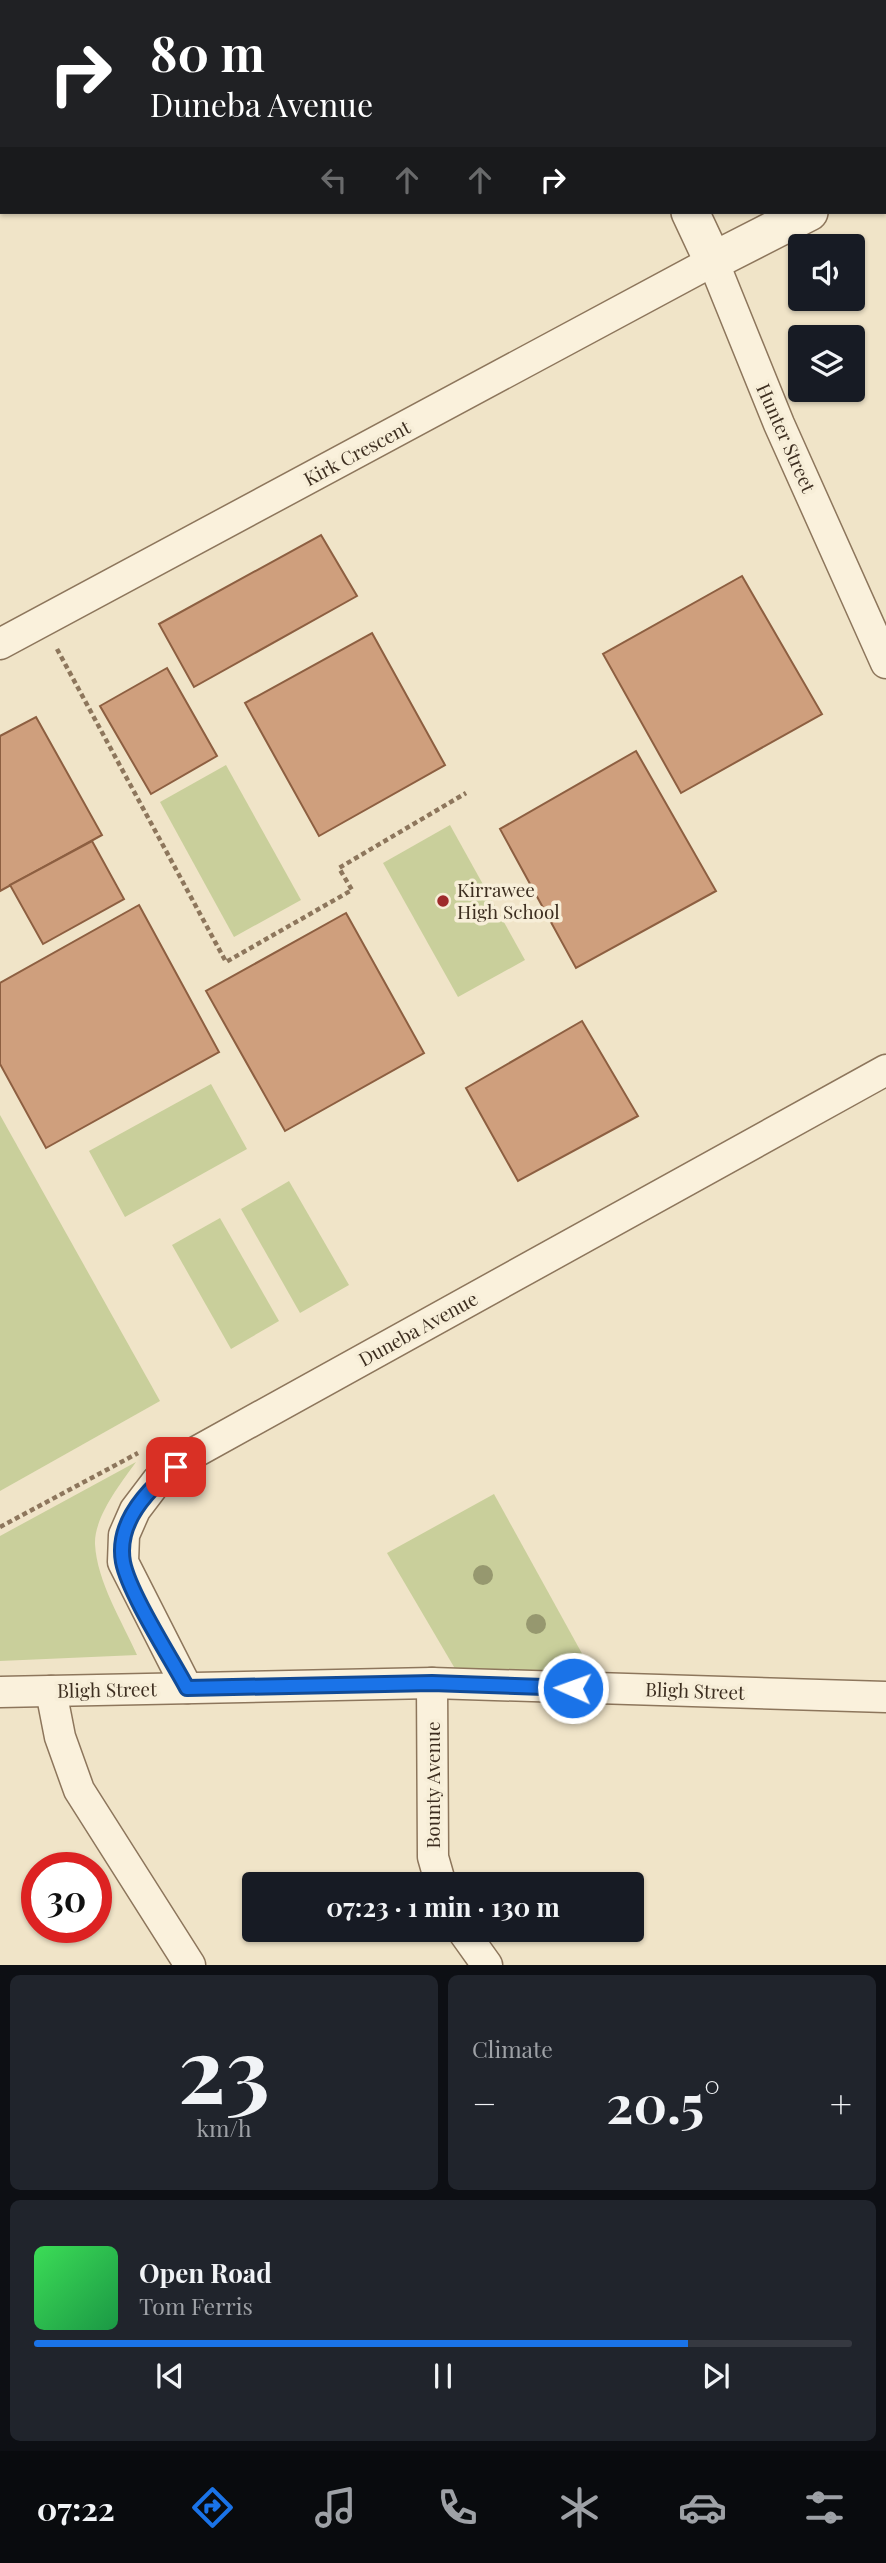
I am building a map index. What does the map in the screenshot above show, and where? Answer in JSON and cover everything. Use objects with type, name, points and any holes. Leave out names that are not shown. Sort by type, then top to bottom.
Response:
[{"type":"street","name":"Hunter Street","points":[[691,214],[713,261],[779,424],[886,663]]},
{"type":"street","points":[[713,261],[805,214]]},
{"type":"street","name":"Kirk Crescent","points":[[0,644],[713,261]]},
{"type":"street","name":"Duneba Avenue","points":[[187,1688],[123,1562],[124,1535],[129,1522],[157,1481],[194,1453],[886,1070]]},
{"type":"street","name":"Bligh Street","points":[[0,1692],[432,1683],[886,1697]]},
{"type":"street","name":"Bounty Avenue","points":[[432,1683],[433,1857],[437,1872]]},
{"type":"street","points":[[51,1691],[60,1737],[79,1790],[190,1965]]},
{"type":"street","points":[[471,1942],[487,1965]]},
{"type":"path","points":[[56,648],[226,962],[352,891],[339,868],[466,793]]},
{"type":"path","points":[[0,1527],[141,1451]]},
{"type":"green space","points":[[226,765],[301,900],[234,937],[160,802]]},
{"type":"green space","points":[[450,825],[525,960],[458,997],[383,863]]},
{"type":"green space","points":[[211,1084],[247,1149],[125,1217],[89,1151]]},
{"type":"green space","points":[[0,1115],[160,1401],[0,1491]]},
{"type":"green space","points":[[289,1181],[349,1285],[300,1313],[241,1209]]},
{"type":"green space","points":[[220,1218],[279,1321],[231,1349],[172,1245]]},
{"type":"green space","points":[[136,1462],[104,1512],[95,1544],[105,1587],[137,1655],[0,1661],[0,1536]]},
{"type":"green space","points":[[494,1494],[601,1688],[464,1684],[387,1553]]},
{"type":"building","points":[[321,535],[357,596],[194,687],[159,624]]},
{"type":"building","points":[[742,576],[822,714],[681,793],[603,654]]},
{"type":"building","points":[[372,633],[445,765],[319,836],[245,703]]},
{"type":"building","points":[[167,668],[217,756],[151,794],[100,706]]},
{"type":"building","points":[[36,717],[102,835],[0,891],[0,736]]},
{"type":"building","points":[[636,751],[716,891],[576,968],[500,829]]},
{"type":"building","points":[[92,841],[124,899],[43,944],[10,885]]},
{"type":"building","points":[[139,905],[219,1052],[46,1148],[0,1064],[0,983]]},
{"type":"building","points":[[346,913],[424,1053],[285,1131],[206,991]]},
{"type":"building","points":[[582,1021],[638,1116],[518,1181],[466,1088]]},
{"type":"place","name":"Kirrawee High School","points":[[443,901]]},
{"type":"route","points":[[176,1467],[157,1481],[135,1510],[124,1535],[123,1562],[137,1595],[187,1688],[432,1683],[573,1688]]}]
